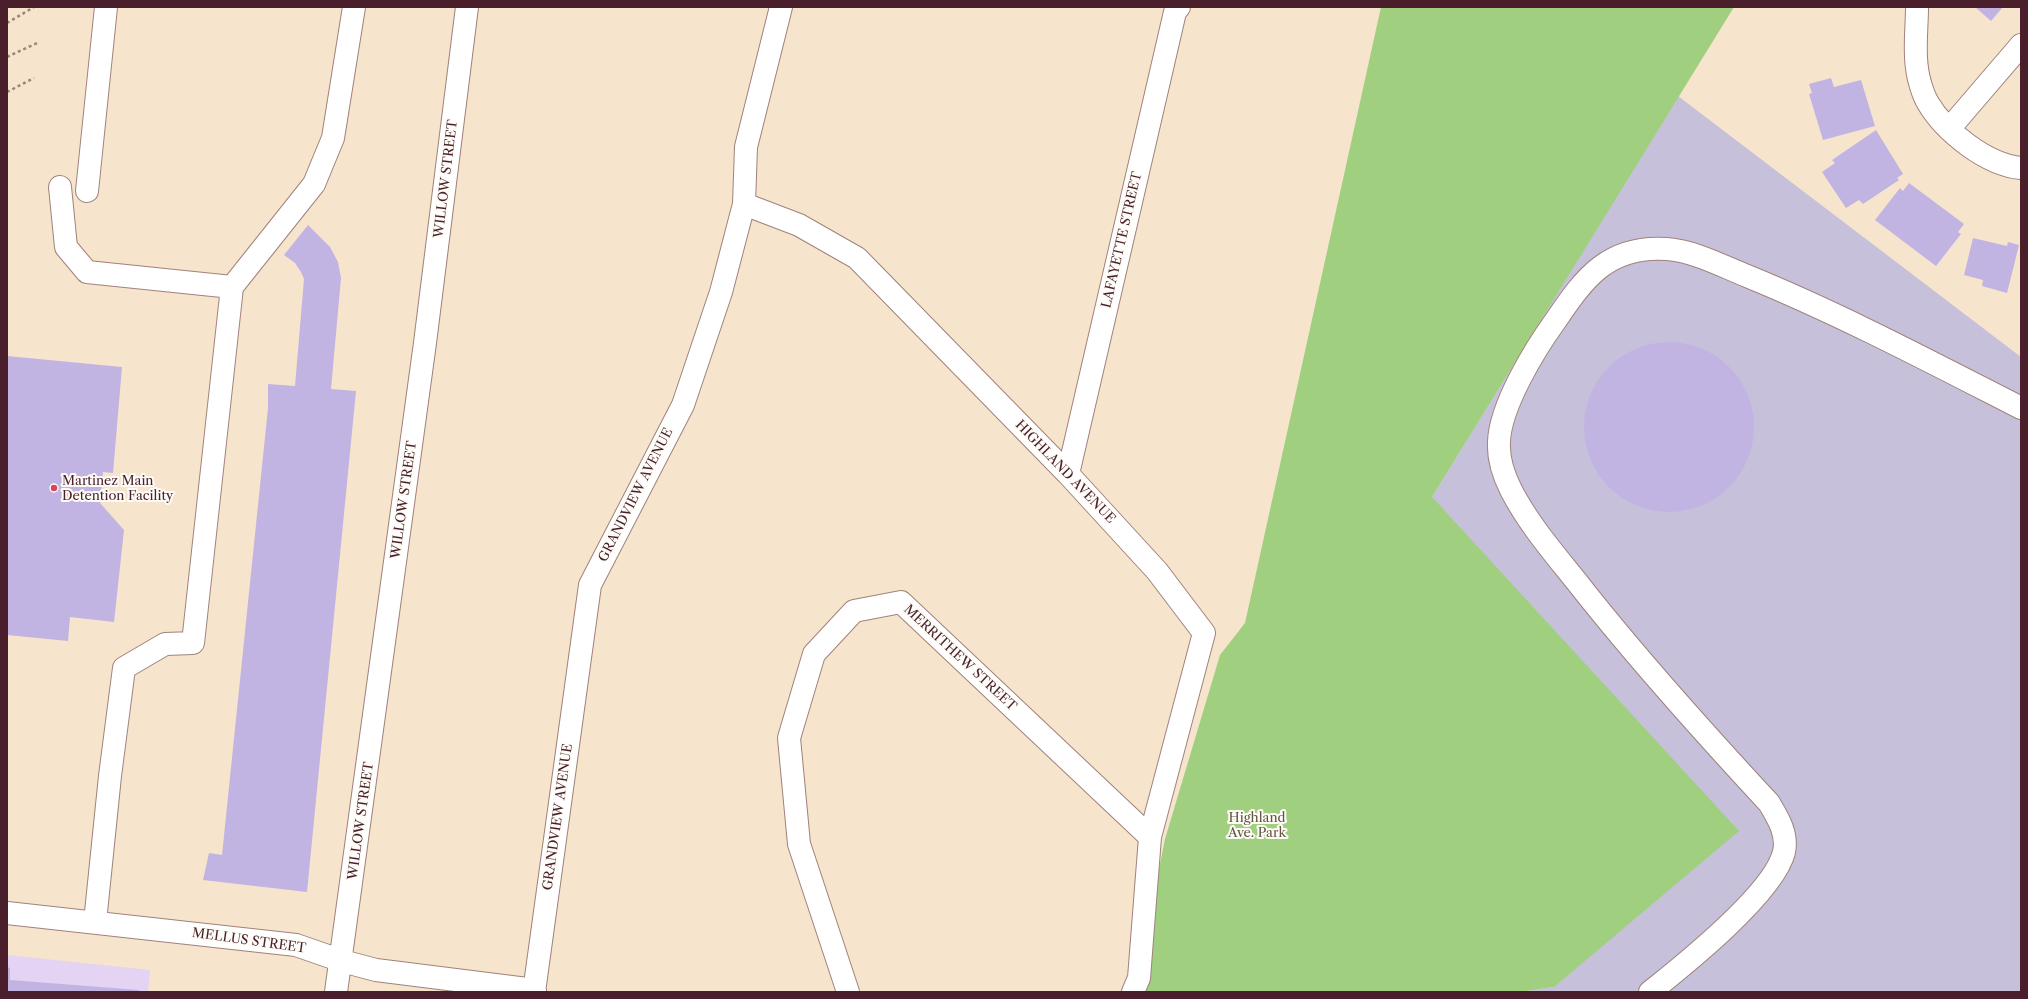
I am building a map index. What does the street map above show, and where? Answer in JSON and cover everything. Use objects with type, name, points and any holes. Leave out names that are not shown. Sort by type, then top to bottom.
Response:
[{"type":"street","points":[[87,191],[106,7]]},
{"type":"street","points":[[94,922],[110,776],[124,668],[165,644],[193,643],[232,287],[314,184],[333,138],[354,7]]},
{"type":"street","name":"WILLOW STREET","points":[[336,992],[342,961],[425,342],[467,7]]},
{"type":"street","name":"GRANDVIEW AVENUE","points":[[535,991],[590,585],[683,405],[721,292],[744,204],[746,147],[780,7]]},
{"type":"street","points":[[1917,7],[1917,69],[1928,103],[1949,129],[1983,156],[2012,167],[2021,168]]},
{"type":"street","name":"LAFAYETTE STREET","points":[[1068,474],[1170,8]]},
{"type":"street","points":[[1949,129],[2021,45]]},
{"type":"street","points":[[60,187],[66,247],[87,272],[232,287]]},
{"type":"street","name":"HIGHLAND AVENUE","points":[[744,204],[799,225],[857,258],[1068,474],[1157,570],[1204,632],[1150,837]]},
{"type":"street","points":[[1650,992],[1735,918],[1764,889],[1777,870],[1784,851],[1785,837],[1780,822],[1769,803],[1632,651],[1535,529],[1511,490],[1502,468],[1499,442],[1501,428],[1508,407],[1521,379],[1550,328],[1592,272],[1616,256],[1642,249],[1669,249],[1702,258],[1767,284],[2021,408]]},
{"type":"street","name":"MERRITHEW STREET","points":[[848,992],[799,844],[788,738],[814,654],[854,611],[901,602],[1150,837]]},
{"type":"street","points":[[1134,992],[1139,978],[1150,837]]},
{"type":"street","name":"MELLUS STREET","points":[[7,913],[296,945],[342,961],[376,970],[535,991]]},
{"type":"path","points":[[7,22],[34,7]]},
{"type":"path","points":[[7,57],[37,43]]},
{"type":"path","points":[[7,92],[34,78]]},
{"type":"shaded area","points":[[1678,96],[2021,357],[2021,992],[1520,992],[1554,987],[1432,497]]},
{"type":"shaded area","points":[[7,955],[150,970],[148,992],[7,992]]},
{"type":"green space","name":"Highland Ave. Park","points":[[1381,7],[1734,7],[1432,497],[1739,831],[1554,987],[1520,992],[1140,992],[1155,889],[1165,839],[1220,655],[1245,623]]},
{"type":"building","points":[[1975,7],[2003,7],[1991,21]]},
{"type":"building","points":[[1831,78],[1834,87],[1861,80],[1875,126],[1823,140],[1809,94],[1812,93],[1809,84]]},
{"type":"building","points":[[1876,130],[1903,174],[1897,178],[1899,180],[1863,204],[1859,200],[1846,208],[1822,172],[1835,163],[1832,160]]},
{"type":"building","points":[[1909,183],[1964,224],[1958,232],[1961,234],[1936,266],[1875,220],[1900,188],[1903,191]]},
{"type":"building","points":[[308,225],[330,247],[338,262],[341,278],[331,389],[356,391],[307,892],[203,880],[209,853],[222,855],[268,408],[268,384],[295,386],[304,279],[295,263],[284,255]]},
{"type":"building","points":[[1973,238],[2007,246],[2008,242],[2019,245],[2007,293],[1982,286],[1983,280],[1964,275]]},
{"type":"building","points":[[1661,342],[1677,342],[1702,348],[1723,361],[1735,373],[1748,394],[1754,419],[1754,435],[1748,460],[1735,481],[1723,493],[1702,506],[1677,512],[1661,512],[1636,506],[1615,493],[1603,481],[1590,460],[1584,435],[1584,419],[1590,394],[1603,373],[1615,361],[1636,348]]},
{"type":"building","name":"Martinez Main Detention Facility","points":[[7,356],[122,367],[113,473],[103,472],[100,503],[124,530],[114,622],[70,617],[68,641],[7,635]]},
{"type":"building","points":[[7,967],[10,968],[10,980],[139,990],[139,992],[7,992]]},
{"type":"place","name":"Martinez Main Detention Facility","points":[[54,488]]}]
